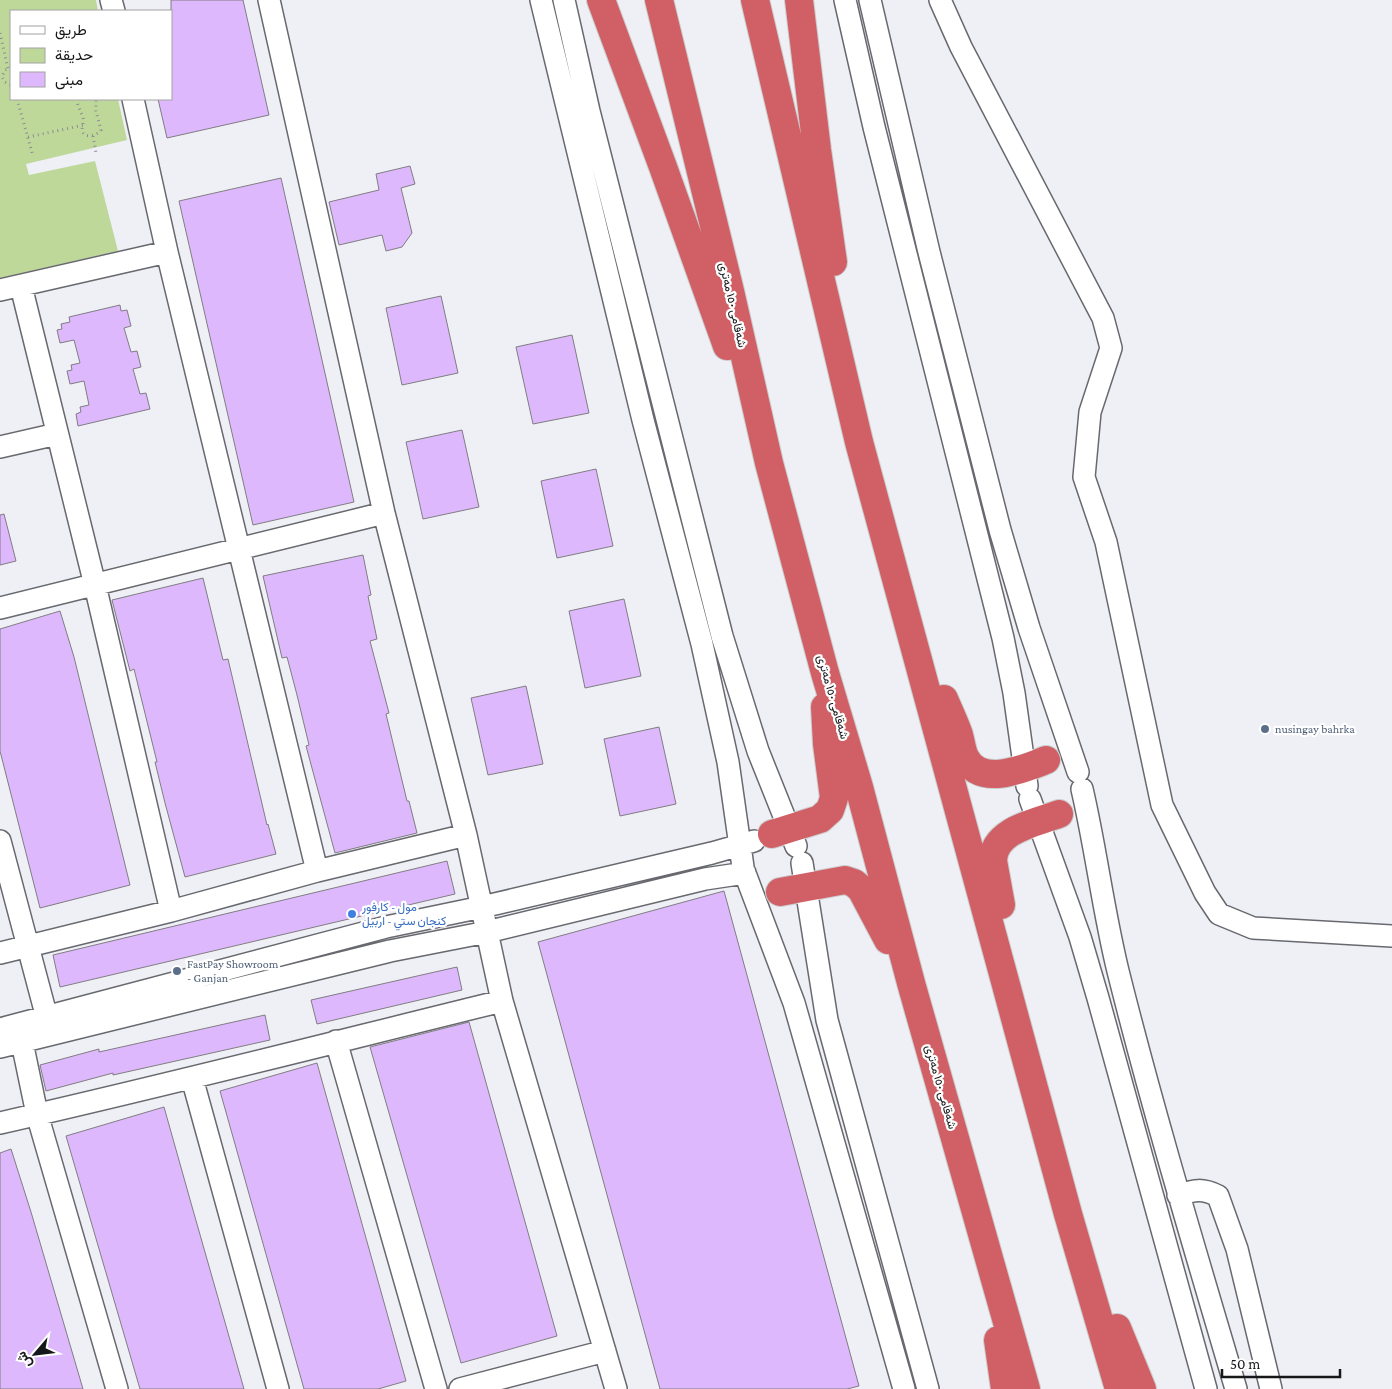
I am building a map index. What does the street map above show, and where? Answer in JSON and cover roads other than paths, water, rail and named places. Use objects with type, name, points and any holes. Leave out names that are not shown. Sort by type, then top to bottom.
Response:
[{"type":"highway","points":[[601,0],[769,463]]},
{"type":"highway","name":"شەقامی ١٥٠ مەتری","points":[[659,0],[730,291],[769,463],[911,983],[1026,1389]]},
{"type":"highway","points":[[755,0],[859,442],[1068,1214],[1119,1389]]},
{"type":"highway","points":[[799,0],[817,150],[859,442]]},
{"type":"highway","points":[[916,651],[940,692],[956,728],[965,757],[973,767],[983,773],[1037,792],[998,842],[993,854],[1004,932],[1005,981]]},
{"type":"highway","points":[[826,673],[824,697],[826,736],[834,798],[826,816],[820,819],[788,855],[850,881],[862,889],[911,983]]},
{"type":"highway","points":[[1068,1214],[1142,1389]]},
{"type":"highway","points":[[985,1242],[1005,1389]]},
{"type":"street","points":[[269,0],[384,513],[466,835],[502,1001],[616,1389]]},
{"type":"street","points":[[541,0],[641,410],[702,644],[728,762],[788,855]]},
{"type":"street","points":[[564,0],[589,111],[722,636],[758,751],[816,956],[827,1020],[928,1389]]},
{"type":"street","points":[[846,0],[884,164],[1003,638],[1037,792],[1093,980],[1206,1389]]},
{"type":"street","points":[[870,0],[929,252],[1000,530],[1029,628],[1080,780],[1091,827],[1105,914],[1118,970],[1178,1195],[1236,1389]]},
{"type":"street","points":[[940,0],[961,47],[1102,318],[1107,333],[1111,348],[1090,412],[1084,477],[1106,542],[1162,805],[1200,884],[1220,914],[1253,928],[1392,936]]},
{"type":"street","points":[[133,100],[167,252],[317,871]]},
{"type":"street","points":[[0,290],[167,252]]},
{"type":"street","points":[[21,286],[56,434],[95,585],[171,911]]},
{"type":"street","points":[[0,447],[56,434]]},
{"type":"street","points":[[0,608],[384,513]]},
{"type":"street","points":[[1055,759],[1064,760],[1072,765],[1080,780],[1080,798],[1075,806],[1068,811],[1037,792],[1055,759]]},
{"type":"street","points":[[0,953],[171,911],[317,871],[466,835]]},
{"type":"street","points":[[0,841],[26,946],[47,1018]]},
{"type":"street","points":[[788,855],[748,848],[744,857],[745,872],[794,1004],[904,1389]]},
{"type":"street","points":[[745,872],[752,884],[760,890],[770,893],[788,855]]},
{"type":"street","points":[[0,1029],[386,927],[482,907],[788,855]]},
{"type":"street","points":[[0,1047],[390,951],[487,932],[705,879],[745,872]]},
{"type":"street","points":[[386,927],[390,951]]},
{"type":"street","points":[[0,1123],[192,1078],[502,1001]]},
{"type":"street","points":[[336,1041],[436,1389]]},
{"type":"street","points":[[22,1042],[37,1114],[117,1389]]},
{"type":"street","points":[[192,1078],[278,1389]]},
{"type":"street","points":[[1178,1195],[1206,1190],[1218,1196],[1237,1249],[1271,1389]]},
{"type":"street","points":[[460,1389],[605,1350]]},
{"type":"place","name":"nusingay bahrka","points":[[1265,729]]},
{"type":"place","name":"مول - كارفور كنجان ستي - اربيل","points":[[352,914]]},
{"type":"place","name":"FastPay Showroom - Ganjan","points":[[177,971]]}]
